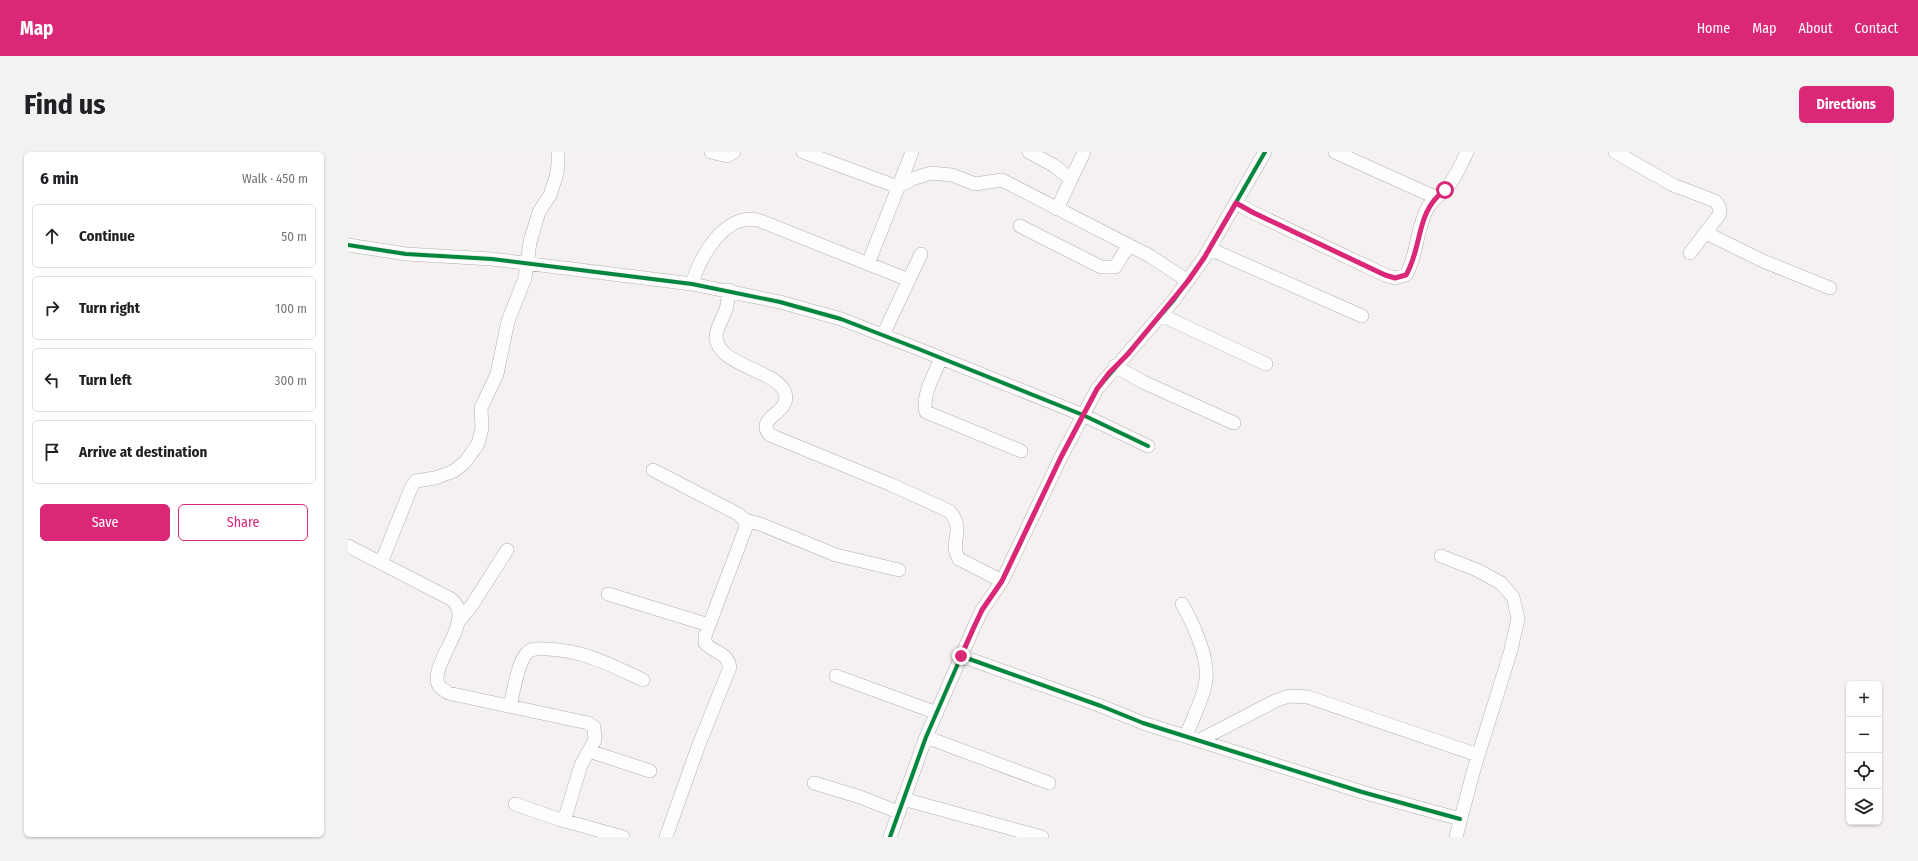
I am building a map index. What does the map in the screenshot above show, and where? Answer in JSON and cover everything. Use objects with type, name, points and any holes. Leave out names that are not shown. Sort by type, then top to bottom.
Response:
[{"type":"street","points":[[381,563],[411,488],[416,481],[435,478],[454,472],[465,462],[478,444],[482,428],[481,408],[497,374],[506,327],[521,292],[530,242],[539,212],[550,195],[556,177],[558,152]]},
{"type":"street","points":[[710,152],[727,156],[734,152]]},
{"type":"street","points":[[803,152],[898,187],[912,179],[930,173],[952,175],[975,184],[1002,180],[1129,245],[1188,281]]},
{"type":"street","points":[[868,264],[912,152]]},
{"type":"street","points":[[1029,152],[1053,165],[1071,179]]},
{"type":"street","points":[[1057,209],[1084,152]]},
{"type":"street","points":[[890,837],[926,737],[982,610],[1002,581],[1097,389],[1115,366],[1128,354],[1161,315],[1188,281],[1210,249],[1265,152]]},
{"type":"street","points":[[1335,152],[1435,197]]},
{"type":"street","points":[[1236,203],[1385,275],[1395,278],[1406,275],[1412,265],[1422,221],[1428,208],[1435,197],[1445,190],[1454,179],[1467,152]]},
{"type":"street","points":[[1615,152],[1673,184],[1715,201],[1720,210],[1719,215],[1690,253]]},
{"type":"street","points":[[692,284],[697,268],[713,243],[728,227],[739,220],[749,218],[758,220],[909,280]]},
{"type":"street","points":[[1020,226],[1101,267],[1115,267],[1129,245]]},
{"type":"street","points":[[1706,233],[1763,261],[1830,288]]},
{"type":"street","points":[[348,245],[406,254],[492,259],[692,284],[729,290],[780,302],[841,319],[883,335],[1083,415],[1148,446]]},
{"type":"street","points":[[1210,249],[1362,316]]},
{"type":"street","points":[[883,335],[921,254]]},
{"type":"street","points":[[729,290],[726,311],[716,336],[720,350],[774,382],[785,391],[785,405],[769,419],[766,425],[766,431],[770,435],[892,485],[949,511],[956,518],[958,526],[955,547],[956,554],[959,559],[1002,581]]},
{"type":"street","points":[[1161,315],[1266,364]]},
{"type":"street","points":[[941,358],[924,398],[926,412],[1021,450]]},
{"type":"street","points":[[1115,366],[1143,382],[1234,423]]},
{"type":"street","points":[[653,470],[738,514],[745,520],[760,524],[836,555],[899,570]]},
{"type":"street","points":[[666,837],[700,739],[730,667],[728,659],[705,643],[705,636],[746,527],[745,520]]},
{"type":"street","points":[[348,546],[451,599],[458,607],[460,620]]},
{"type":"street","points":[[507,550],[472,605],[460,620],[438,672],[437,681],[440,688],[448,692],[588,723],[594,727],[596,733],[590,750],[581,765],[564,821]]},
{"type":"street","points":[[1441,556],[1477,570],[1501,583],[1513,597],[1518,618],[1511,650],[1478,755],[1456,837]]},
{"type":"street","points":[[608,594],[709,625]]},
{"type":"street","points":[[1182,604],[1195,632],[1207,673],[1206,682],[1186,736]]},
{"type":"street","points":[[510,706],[522,661],[527,652],[533,649],[565,650],[582,653],[643,680]]},
{"type":"street","points":[[961,656],[1101,706],[1143,723],[1369,794],[1460,819]]},
{"type":"street","points":[[836,676],[937,712]]},
{"type":"street","points":[[1200,740],[1275,701],[1289,696],[1308,698],[1478,755]]},
{"type":"street","points":[[926,737],[1049,783]]},
{"type":"street","points":[[590,750],[650,771]]},
{"type":"street","points":[[814,783],[860,797],[898,812]]},
{"type":"street","points":[[903,799],[1042,837]]},
{"type":"street","points":[[515,804],[564,821],[623,837]]},
{"type":"cycle path","points":[[890,837],[926,737],[974,627],[982,610],[1002,581],[1061,457],[1097,389],[1173,301],[1204,258],[1265,152]]},
{"type":"cycle path","points":[[348,245],[406,254],[492,259],[692,284],[780,302],[841,319],[916,348],[1083,415],[1148,446]]},
{"type":"cycle path","points":[[961,656],[1101,706],[1143,723],[1362,792],[1460,819]]},
{"type":"route","points":[[961,656],[982,610],[993,596],[1010,567],[1025,531],[1061,457],[1097,389],[1115,366],[1128,354],[1173,301],[1188,281],[1204,258],[1236,203],[1385,275],[1395,278],[1406,275],[1412,265],[1422,221],[1435,197],[1445,190]]}]
